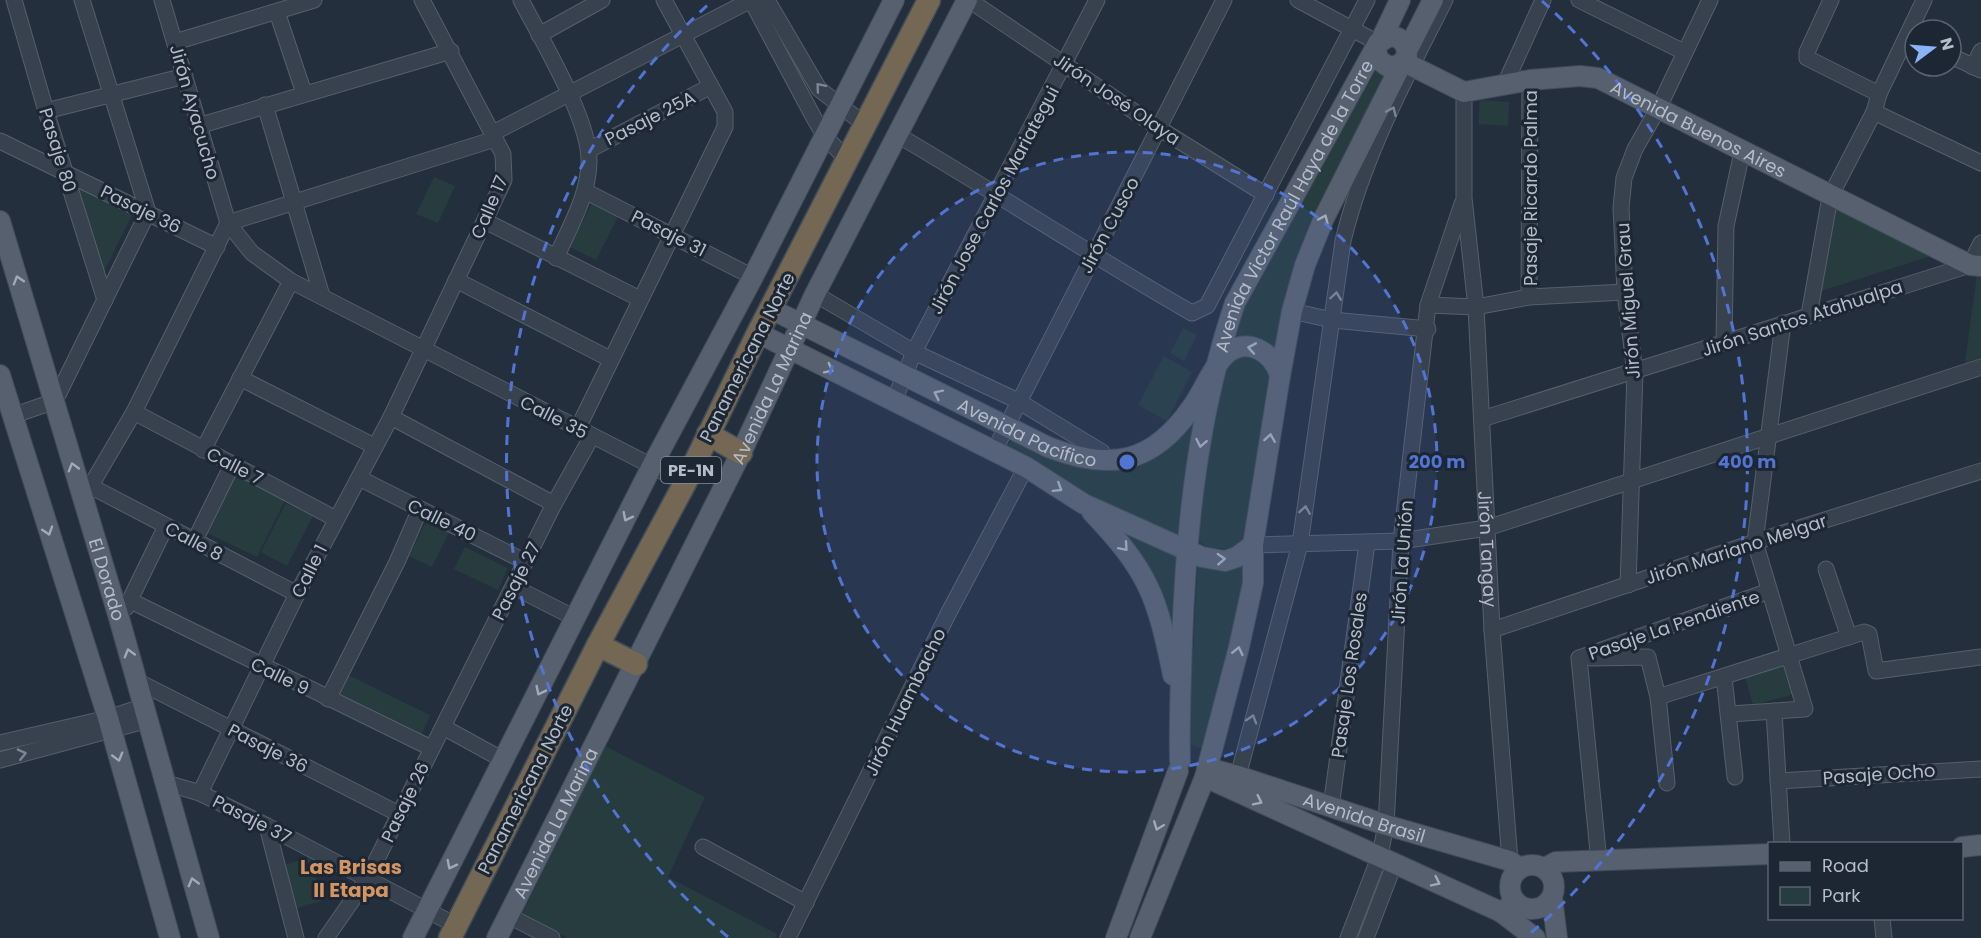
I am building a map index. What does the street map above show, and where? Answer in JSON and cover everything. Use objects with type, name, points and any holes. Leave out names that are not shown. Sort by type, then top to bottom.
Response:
[{"type":"highway","name":"Panamericana Norte","points":[[453,932],[598,645],[685,483],[758,333],[929,0]]},
{"type":"highway","points":[[708,435],[741,453]]},
{"type":"highway","points":[[598,645],[636,664]]},
{"type":"main road","points":[[413,938],[505,761],[653,464],[753,277],[894,0]]},
{"type":"main road","name":"Avenida La Marina","points":[[497,938],[741,453],[791,350],[815,294],[896,134],[968,0]]},
{"type":"main road","name":"Avenida Victor Raúl Haya de la Torre","points":[[1217,365],[1235,303],[1379,44],[1400,0]]},
{"type":"main road","name":"Avenida Victor Raúl Haya de la Torre","points":[[1280,376],[1292,310],[1305,265],[1324,218],[1407,60],[1433,0]]},
{"type":"main road","points":[[1379,44],[1390,36],[1400,38],[1407,60],[1464,92]]},
{"type":"main road","name":"Avenida Buenos Aires","points":[[1464,92],[1530,80],[1580,75],[1598,78],[1659,107],[1830,197],[1976,265]]},
{"type":"main road","name":"El Dorado","points":[[0,221],[55,401],[87,493],[119,618],[209,938]]},
{"type":"main road","name":"Avenida Pacífico","points":[[771,309],[1005,427],[1077,458],[1099,462],[1129,459],[1151,449],[1173,430],[1192,407],[1217,365]]},
{"type":"main road","name":"Avenida Pacífico","points":[[758,333],[1026,467],[1084,504],[1185,550],[1212,561],[1225,561],[1237,557],[1253,544]]},
{"type":"main road","points":[[1140,938],[1206,773],[1253,583],[1253,544],[1280,376],[1271,357],[1253,347],[1232,350],[1217,365],[1195,474],[1185,550],[1179,766],[1182,780],[1191,784],[1206,773]]},
{"type":"main road","points":[[0,375],[109,724],[170,938]]},
{"type":"main road","points":[[1084,504],[1134,559],[1153,591],[1164,625],[1180,708]]},
{"type":"main road","points":[[1116,938],[1179,766]]},
{"type":"main road","points":[[1206,773],[1387,858],[1512,906],[1540,908],[1552,897]]},
{"type":"main road","name":"Avenida Brasil","points":[[1206,773],[1238,776],[1515,865]]},
{"type":"main road","points":[[1963,847],[1981,845]]},
{"type":"main road","points":[[1545,868],[1556,862],[1768,854]]},
{"type":"main road","points":[[1534,936],[1512,906],[1510,887],[1515,865],[1529,864],[1545,868],[1554,881],[1552,897],[1557,938]]},
{"type":"street","name":"Pasaje 80","points":[[14,0],[105,300]]},
{"type":"street","points":[[12,416],[55,401],[148,212],[82,0]]},
{"type":"street","name":"Jirón Ayacucho","points":[[162,0],[228,223]]},
{"type":"street","points":[[175,42],[314,0]]},
{"type":"street","name":"Calle 17","points":[[422,0],[451,51],[503,154],[504,180],[423,351]]},
{"type":"street","points":[[521,0],[568,94],[589,150],[585,191],[556,258]]},
{"type":"street","points":[[539,35],[602,0]]},
{"type":"street","points":[[578,428],[725,127],[725,112],[664,0]]},
{"type":"street","points":[[87,493],[134,412],[228,223],[494,136],[568,94],[751,0],[824,135],[847,160]]},
{"type":"street","points":[[767,0],[819,89],[864,124]]},
{"type":"street","name":"Jirón José Olaya","points":[[968,0],[1160,129],[1266,195]]},
{"type":"street","name":"Jirón Jose Carlos Mariategui","points":[[894,401],[906,378],[914,352],[1097,0]]},
{"type":"street","name":"Jirón Cusco","points":[[994,451],[1224,0]]},
{"type":"street","points":[[1298,0],[1379,44]]},
{"type":"street","points":[[896,134],[998,194],[1093,256],[1192,313],[1207,306],[1367,0]]},
{"type":"street","points":[[1238,776],[1300,544],[1332,320],[1351,210],[1407,60],[1444,0]]},
{"type":"street","points":[[1505,84],[1543,0]]},
{"type":"street","points":[[1581,0],[1684,52]]},
{"type":"street","name":"Jirón Miguel Grau","points":[[1628,585],[1635,373],[1625,292],[1621,208],[1624,178],[1635,149],[1659,107],[1710,0]]},
{"type":"street","points":[[1832,0],[1807,52],[1807,58],[1879,94]]},
{"type":"street","points":[[1918,18],[1924,0]]},
{"type":"street","points":[[277,12],[304,93]]},
{"type":"street","points":[[198,126],[451,51]]},
{"type":"street","points":[[1809,315],[1830,197],[1874,112],[1879,94],[1903,51]]},
{"type":"street","points":[[1963,62],[1977,68],[1981,51]]},
{"type":"street","points":[[46,111],[185,75]]},
{"type":"street","name":"Pasaje Ricardo Palma","points":[[1529,297],[1530,80]]},
{"type":"street","name":"Pasaje 25A","points":[[589,150],[711,86]]},
{"type":"street","name":"Jirón Tangay","points":[[1464,92],[1464,198],[1476,307],[1492,630],[1515,865]]},
{"type":"street","points":[[265,105],[322,296]]},
{"type":"street","points":[[1874,112],[1981,163]]},
{"type":"street","name":"Pasaje 36","points":[[0,141],[218,247]]},
{"type":"street","points":[[1724,342],[1726,226],[1742,152]]},
{"type":"street","name":"Pasaje 31","points":[[585,191],[753,277]]},
{"type":"street","name":"Jirón La Unión","points":[[1387,858],[1386,825],[1401,541],[1428,329],[1428,305],[1464,198]]},
{"type":"street","points":[[485,221],[640,299]]},
{"type":"street","name":"Calle 35","points":[[228,223],[252,253],[291,281],[591,436],[653,464],[685,483]]},
{"type":"street","points":[[1976,265],[1981,243]]},
{"type":"street","name":"Jirón Santos Atahualpa","points":[[1482,419],[1635,373],[1783,323],[1976,265]]},
{"type":"street","points":[[456,280],[610,359]]},
{"type":"street","points":[[203,450],[291,281]]},
{"type":"street","points":[[1428,305],[1476,307],[1529,297],[1625,292]]},
{"type":"street","points":[[815,294],[914,352],[1018,401],[1102,452]]},
{"type":"street","points":[[1292,310],[1332,320],[1428,329]]},
{"type":"street","points":[[1729,714],[1805,709],[1755,542],[1783,323]]},
{"type":"street","name":"Calle 1","points":[[201,793],[297,594],[391,417],[423,351]]},
{"type":"street","points":[[1253,544],[1401,541],[1487,528],[1981,367]]},
{"type":"street","points":[[240,378],[374,446]]},
{"type":"street","name":"Calle 7","points":[[134,412],[336,519]]},
{"type":"street","points":[[391,417],[554,504]]},
{"type":"street","name":"Pasaje 27","points":[[445,728],[554,504],[591,436]]},
{"type":"street","points":[[194,542],[232,465]]},
{"type":"street","name":"Jirón Huambacho","points":[[788,938],[948,614],[1026,467]]},
{"type":"street","name":"Jirón Mariano Melgar","points":[[1492,630],[1755,542],[1981,471]]},
{"type":"street","name":"Calle 40","points":[[358,478],[526,562]]},
{"type":"street","name":"Calle 8","points":[[87,493],[166,526],[297,594]]},
{"type":"street","points":[[328,699],[397,562],[420,509]]},
{"type":"street","points":[[119,618],[131,601],[166,526]]},
{"type":"street","name":"Pasaje Los Rosales","points":[[1331,807],[1367,543]]},
{"type":"street","points":[[1826,569],[1849,637]]},
{"type":"street","points":[[514,587],[575,618]]},
{"type":"street","name":"Pasaje La Pendiente","points":[[1579,658],[1769,591]]},
{"type":"street","name":"Calle 9","points":[[131,601],[431,748]]},
{"type":"street","points":[[1658,697],[1791,657],[1864,632],[1869,634],[1876,671],[1981,657]]},
{"type":"street","points":[[1599,862],[1579,658],[1648,657],[1658,697],[1667,783]]},
{"type":"street","points":[[1724,677],[1735,777]]},
{"type":"street","name":"Pasaje 36","points":[[137,681],[399,814]]},
{"type":"street","points":[[1774,711],[1782,842]]},
{"type":"street","points":[[0,759],[43,741],[146,713]]},
{"type":"street","points":[[445,728],[505,761]]},
{"type":"street","name":"Pasaje 26","points":[[326,938],[367,879],[431,748],[445,728]]},
{"type":"street","points":[[0,743],[43,741]]},
{"type":"street","name":"Pasaje Ocho","points":[[1778,781],[1981,769]]},
{"type":"street","name":"Pasaje 37","points":[[166,783],[201,793],[267,826],[428,910],[453,932]]},
{"type":"street","points":[[267,826],[296,938]]},
{"type":"street","points":[[703,847],[806,903]]},
{"type":"street","points":[[1348,938],[1387,858]]},
{"type":"street","points":[[1366,938],[1387,858]]},
{"type":"street","points":[[509,916],[552,938]]},
{"type":"street","points":[[1882,920],[1884,938]]},
{"type":"green space","points":[[1377,69],[1384,76],[1299,254],[1277,352],[1263,339],[1251,337],[1233,342],[1243,307],[1260,272]]},
{"type":"green space","points":[[1480,100],[1509,102],[1508,126],[1478,124]]},
{"type":"green space","points":[[434,177],[455,186],[438,223],[416,214]]},
{"type":"green space","points":[[75,182],[134,211],[101,278]]},
{"type":"green space","points":[[594,199],[620,213],[596,260],[570,247]]},
{"type":"green space","points":[[1832,204],[1931,256],[1821,291]]},
{"type":"green space","points":[[1977,274],[1981,274],[1981,358],[1965,363]]},
{"type":"green space","points":[[1183,328],[1197,335],[1184,361],[1170,353]]},
{"type":"green space","points":[[1255,354],[1273,373],[1246,537],[1233,548],[1207,548],[1196,539],[1205,459],[1227,366],[1239,355]]},
{"type":"green space","points":[[1164,356],[1192,372],[1167,421],[1138,405]]},
{"type":"green space","points":[[1200,401],[1185,478],[1181,542],[1014,459],[1006,446],[1013,440],[1119,466]]},
{"type":"green space","points":[[234,467],[288,494],[257,557],[203,531]]},
{"type":"green space","points":[[286,503],[313,516],[287,566],[261,552]]},
{"type":"green space","points":[[429,515],[452,526],[432,567],[409,556]]},
{"type":"green space","points":[[1103,516],[1180,554],[1176,649]]},
{"type":"green space","points":[[465,547],[508,568],[498,590],[454,569]]},
{"type":"green space","points":[[1253,556],[1205,747],[1199,748],[1192,745],[1188,737],[1198,561]]},
{"type":"green space","points":[[1787,665],[1795,694],[1753,705],[1745,677]]},
{"type":"green space","points":[[342,672],[430,715],[422,734],[335,691]]},
{"type":"green space","points":[[605,746],[705,797],[668,877],[777,934],[775,938],[568,938],[521,916]]},
{"type":"green space","points":[[310,857],[322,901],[293,909],[280,866]]},
{"type":"district","name":"Las Brisas II Etapa","points":[[351,878]]}]
